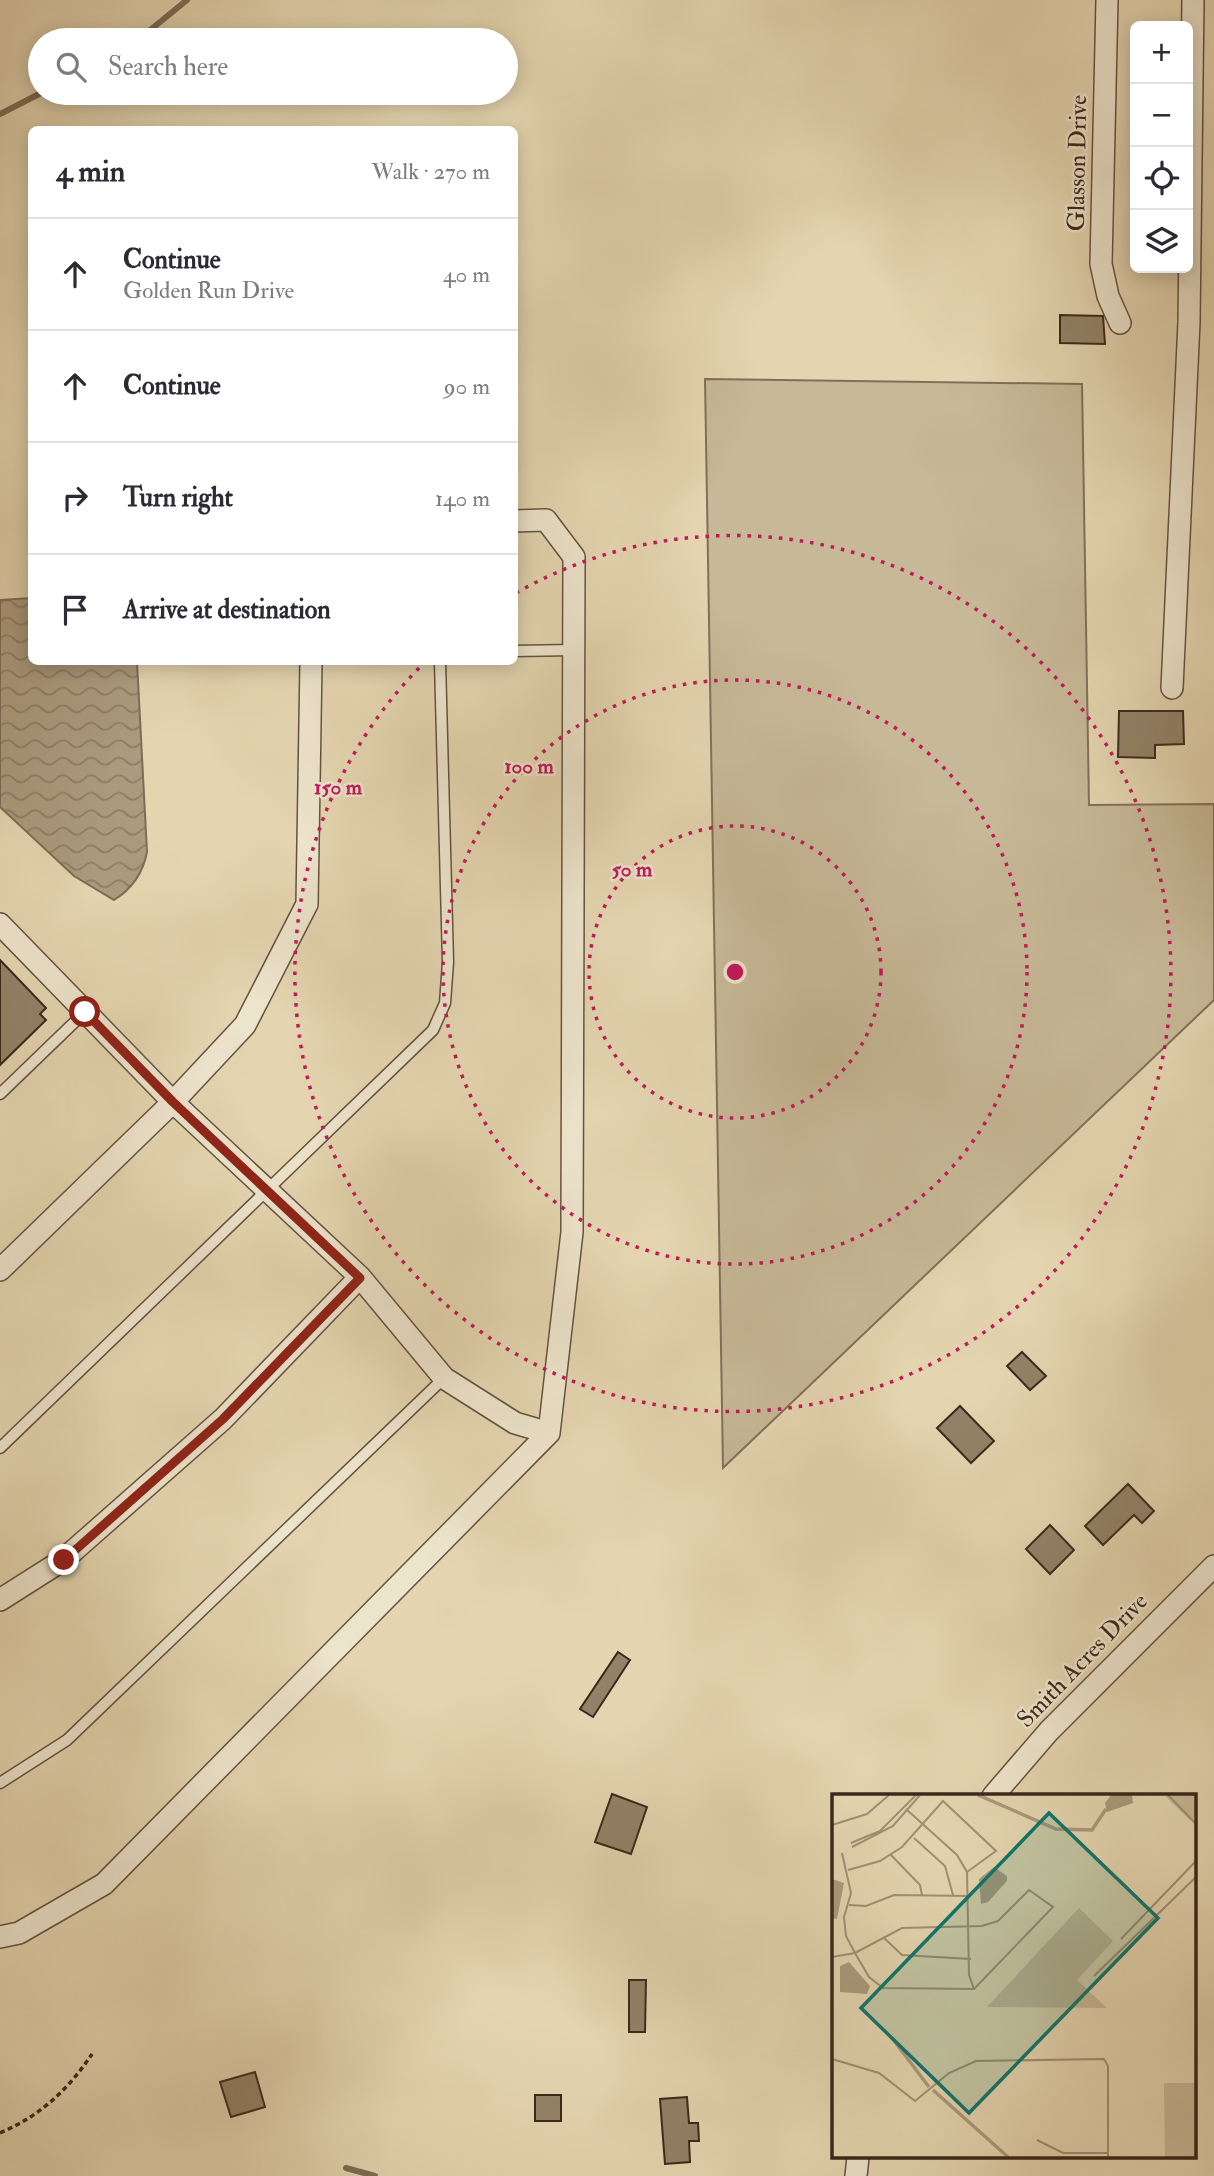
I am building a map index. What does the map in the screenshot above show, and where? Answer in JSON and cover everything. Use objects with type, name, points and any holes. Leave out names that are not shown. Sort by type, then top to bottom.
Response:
[{"type":"street","name":"Glasson Drive","points":[[1107,0],[1101,264],[1108,296],[1120,323]]},
{"type":"street","points":[[1172,688],[1189,321],[1193,0]]},
{"type":"street","points":[[0,1937],[19,1933],[104,1884],[240,1750],[549,1433],[572,1232],[574,557],[546,520],[518,521]]},
{"type":"street","points":[[0,1270],[173,1102],[245,1025],[307,904],[311,665]]},
{"type":"street","points":[[0,924],[173,1102],[360,1278],[444,1378],[515,1423],[549,1433]]},
{"type":"street","points":[[0,1600],[64,1560],[223,1419],[360,1278]]},
{"type":"street","name":"Smith Acres Drive","points":[[995,1794],[1049,1731],[1214,1566]]},
{"type":"street","points":[[856,2176],[858,2158]]},
{"type":"lane","points":[[518,650],[574,650]]},
{"type":"lane","points":[[0,1448],[433,1030],[445,1003],[448,962],[440,665]]},
{"type":"lane","points":[[0,1094],[85,1012]]},
{"type":"lane","points":[[0,1783],[67,1741],[444,1378]]},
{"type":"path","points":[[0,2133],[49,2105],[69,2087],[92,2054]]},
{"type":"shaded area","points":[[705,379],[1082,384],[1089,805],[1214,804],[1214,1000],[723,1468]]},
{"type":"water","points":[[28,598],[28,665],[137,665],[147,852],[136,880],[114,900],[74,876],[0,807],[0,600]]},
{"type":"building","points":[[1060,315],[1103,316],[1105,344],[1060,343]]},
{"type":"building","points":[[1119,711],[1183,711],[1184,744],[1155,745],[1155,758],[1118,757]]},
{"type":"building","points":[[0,960],[46,1008],[40,1014],[46,1020],[0,1065]]},
{"type":"building","points":[[1022,1352],[1046,1376],[1030,1390],[1007,1366]]},
{"type":"building","points":[[960,1406],[994,1441],[971,1463],[937,1428]]},
{"type":"building","points":[[1128,1484],[1154,1511],[1142,1523],[1134,1515],[1103,1545],[1085,1526]]},
{"type":"building","points":[[1050,1525],[1074,1550],[1050,1574],[1026,1549]]},
{"type":"building","points":[[618,1652],[630,1660],[593,1717],[580,1709]]},
{"type":"building","points":[[612,1794],[647,1807],[631,1854],[595,1842]]},
{"type":"building","points":[[629,1980],[646,1980],[645,2032],[629,2032]]},
{"type":"building","points":[[255,2072],[265,2107],[231,2117],[220,2082]]},
{"type":"building","points":[[535,2095],[561,2095],[561,2121],[535,2121]]},
{"type":"building","points":[[687,2097],[689,2123],[698,2123],[699,2141],[689,2141],[690,2162],[665,2164],[660,2099]]},
{"type":"waterway","points":[[153,28],[187,0]]},
{"type":"waterway","points":[[0,114],[28,100]]},
{"type":"waterway","points":[[346,2168],[375,2176]]},
{"type":"route","points":[[64,1560],[223,1419],[360,1278],[173,1102],[85,1012]]}]
